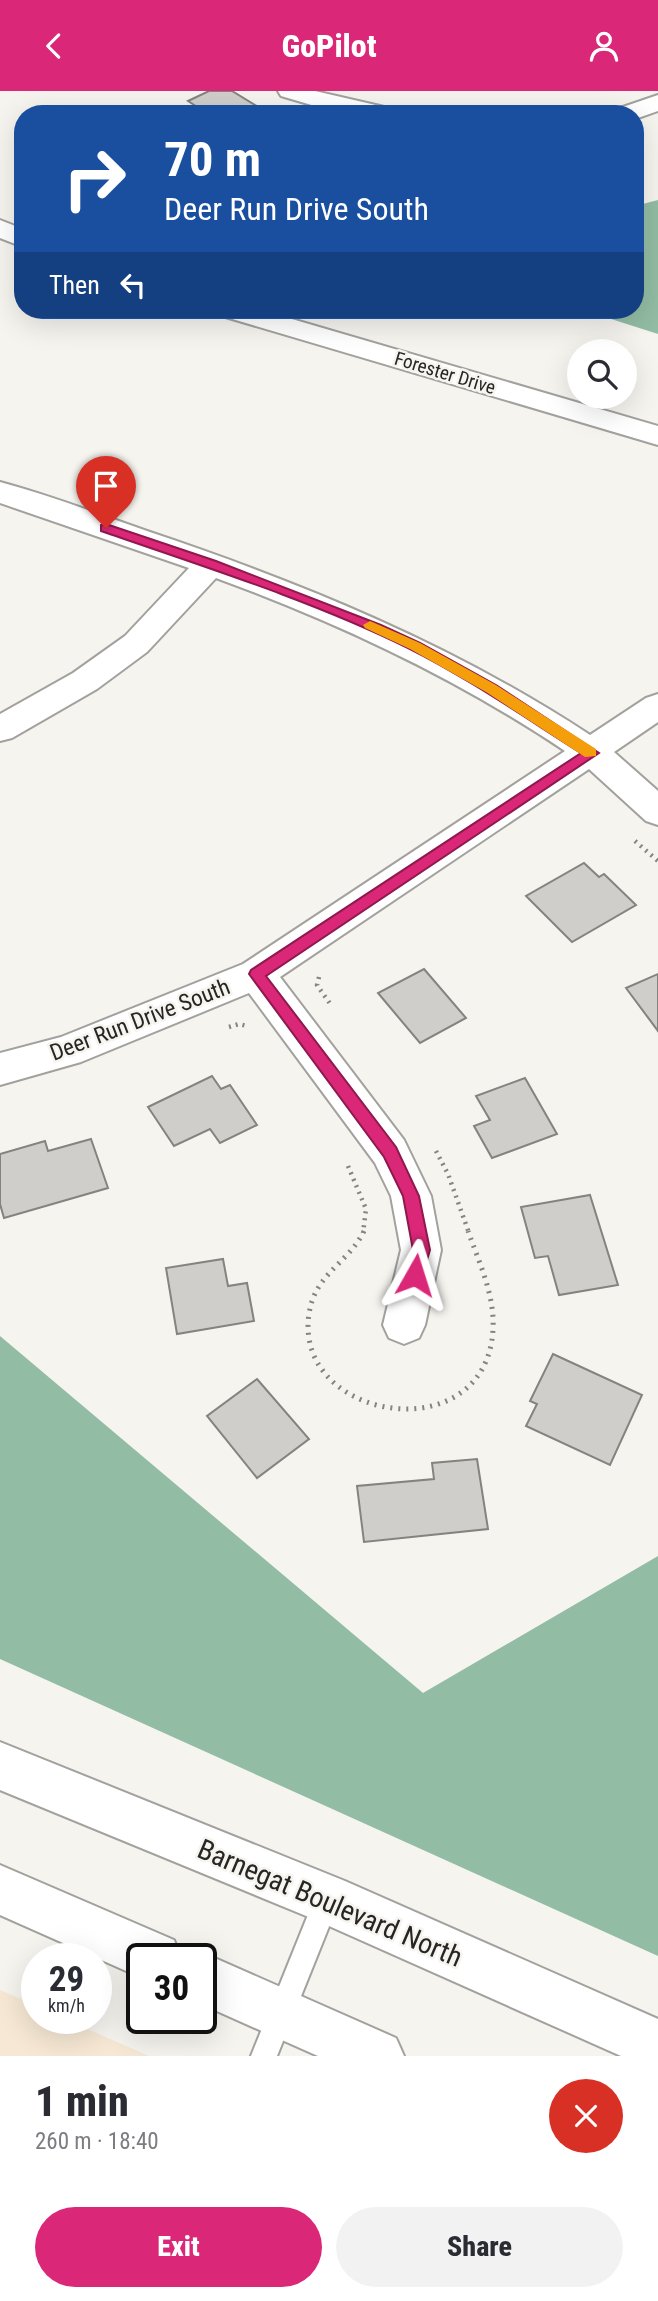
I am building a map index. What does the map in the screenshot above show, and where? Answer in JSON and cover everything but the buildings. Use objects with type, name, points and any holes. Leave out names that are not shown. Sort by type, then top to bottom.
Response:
[{"type":"street","points":[[290,91],[334,105]]},
{"type":"street","name":"Forester Drive","points":[[262,319],[658,436]]},
{"type":"street","points":[[0,492],[211,564],[357,619],[415,646],[491,688],[592,753],[658,812]]},
{"type":"street","points":[[0,729],[85,681],[136,644],[211,564]]},
{"type":"street","name":"Deer Run Drive South","points":[[0,1069],[67,1051],[256,974],[592,753],[658,706]]},
{"type":"street","points":[[256,974],[390,1152],[411,1196],[421,1250],[404,1325]]},
{"type":"street","name":"Barnegat Boulevard North","points":[[0,1766],[327,1899],[658,2046]]},
{"type":"street","points":[[0,1891],[126,1945]]},
{"type":"street","points":[[217,1991],[273,2035],[377,2056]]},
{"type":"lane","points":[[273,2035],[327,1899]]},
{"type":"shaded area","points":[[0,1990],[21,1999],[21,2034],[99,2034],[149,2056],[0,2056]]},
{"type":"green space","points":[[658,200],[658,334],[611,319],[644,319],[644,204]]},
{"type":"green space","points":[[0,1336],[423,1693],[658,1556],[658,1956],[0,1659]]},
{"type":"slow traffic","points":[[370,625],[415,646],[491,688],[592,753],[590,754]]},
{"type":"route","points":[[106,528],[357,619],[415,646],[491,688],[592,753],[256,974],[390,1152],[411,1196],[421,1250],[415,1275]]}]
